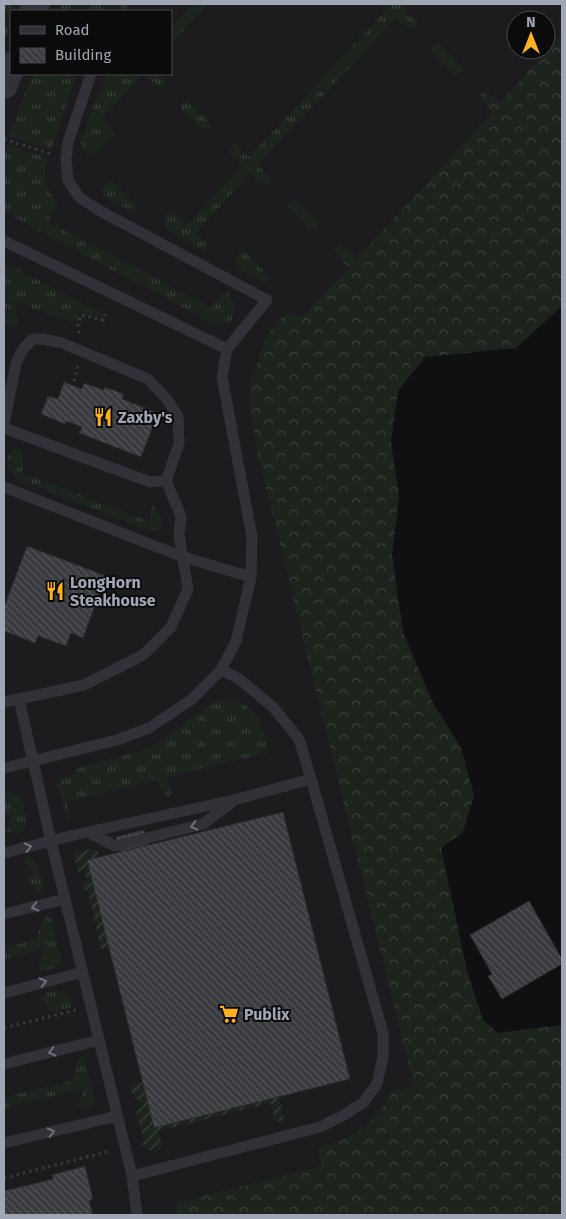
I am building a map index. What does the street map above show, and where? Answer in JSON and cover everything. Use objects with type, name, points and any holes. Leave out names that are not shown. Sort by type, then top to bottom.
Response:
[{"type":"street","points":[[4,86],[10,69]]},
{"type":"lane","points":[[4,768],[117,740],[149,728],[191,700],[221,670],[236,641],[251,577],[252,537],[222,377],[227,349],[267,300],[78,197],[68,180],[66,159],[68,142],[91,75]]},
{"type":"lane","points":[[4,241],[227,349]]},
{"type":"lane","points":[[4,702],[84,685],[143,655],[171,626],[188,589],[179,534],[181,516],[166,481],[179,444],[178,417],[166,398],[148,380],[62,343],[33,339],[23,349],[16,362],[4,426],[150,482],[166,481]]},
{"type":"lane","points":[[4,488],[183,557],[251,577]]},
{"type":"lane","points":[[132,1176],[320,1127],[342,1116],[363,1102],[377,1084],[384,1057],[382,1033],[312,779],[299,739],[273,707],[238,678],[221,670]]},
{"type":"lane","points":[[19,699],[32,761],[132,1176],[137,1215]]},
{"type":"lane","points":[[4,853],[88,832],[234,800],[312,779]]},
{"type":"lane","points":[[88,832],[115,846],[203,824],[234,800]]},
{"type":"lane","points":[[4,914],[65,899]]},
{"type":"lane","points":[[4,992],[83,972]]},
{"type":"lane","points":[[4,1064],[99,1040]]},
{"type":"lane","points":[[4,1143],[117,1116]]},
{"type":"path","points":[[4,139],[66,159]]},
{"type":"path","points":[[4,1028],[91,1006]]},
{"type":"path","points":[[4,1178],[109,1152],[124,1146]]},
{"type":"shaded area","points":[[4,4],[562,4],[562,100],[259,460],[447,1215],[4,1215]]},
{"type":"green space","points":[[4,4],[20,4],[17,10],[10,10],[10,26],[4,43]]},
{"type":"green space","points":[[61,4],[128,4],[124,10],[58,10]]},
{"type":"green space","points":[[193,4],[209,4],[172,43],[172,27]]},
{"type":"green space","points":[[380,4],[409,4],[403,10],[417,22],[416,27],[414,30],[411,29],[395,19],[258,165],[270,178],[270,184],[261,183],[249,174],[196,233],[208,245],[207,250],[202,250],[166,230],[164,221],[168,212],[174,213],[187,224],[242,166],[230,154],[229,150],[234,145],[237,145],[249,157],[386,10]]},
{"type":"green space","points":[[562,34],[562,306],[516,348],[425,357],[398,391],[391,441],[399,496],[392,555],[403,632],[433,703],[461,748],[474,795],[463,832],[441,848],[467,971],[483,1020],[498,1033],[562,1025],[562,1215],[178,1215],[176,1203],[322,1166],[318,1147],[353,1135],[376,1116],[392,1091],[414,1087],[259,460],[250,410],[250,384],[267,334],[285,315],[293,314],[301,317],[349,268],[338,257],[335,248],[343,246],[357,258],[493,112],[480,97],[481,94],[487,92],[500,103],[539,60],[556,60],[556,41]]},
{"type":"green space","points":[[437,45],[462,67],[461,74],[453,73],[433,54],[432,50]]},
{"type":"green space","points":[[32,75],[77,75],[51,150],[9,136]]},
{"type":"green space","points":[[106,75],[141,75],[102,118],[115,134],[95,154],[88,154],[82,148],[81,143]]},
{"type":"green space","points":[[143,75],[163,76],[165,82],[160,87]]},
{"type":"green space","points":[[182,101],[188,101],[210,122],[209,129],[201,129],[181,109]]},
{"type":"green space","points":[[7,144],[48,158],[45,182],[57,204],[48,222],[212,308],[223,292],[228,293],[235,307],[231,321],[218,326],[4,212],[4,153]]},
{"type":"green space","points":[[111,180],[136,205],[135,211],[133,212],[104,197],[105,183]]},
{"type":"green space","points":[[293,200],[317,221],[319,224],[316,229],[309,228],[289,208],[290,201]]},
{"type":"green space","points":[[240,252],[245,252],[270,277],[268,282],[264,282],[237,267],[236,257]]},
{"type":"green space","points":[[4,264],[103,314],[101,317],[80,313],[78,318],[72,323],[14,301],[18,324],[16,327],[4,324]]},
{"type":"green space","points":[[15,449],[22,452],[23,473],[150,522],[151,506],[155,507],[162,521],[162,526],[159,529],[150,531],[18,479],[11,472],[7,461]]},
{"type":"green space","points":[[223,701],[239,703],[252,711],[260,723],[269,752],[168,777],[172,793],[168,797],[162,792],[159,779],[66,802],[71,819],[68,822],[57,785],[60,780],[77,774],[76,769],[140,751],[165,739],[210,704]]},
{"type":"green space","points":[[4,793],[18,796],[23,801],[26,825],[21,833],[6,832],[11,815],[4,817]]},
{"type":"green space","points":[[90,849],[98,851],[98,858],[87,860],[109,948],[101,949],[88,892],[81,884],[87,881],[84,870],[78,872],[74,855],[76,852]]},
{"type":"green space","points":[[30,856],[36,862],[44,890],[39,894],[25,879],[33,873],[23,861],[26,857]]},
{"type":"green space","points":[[49,916],[61,959],[58,967],[42,971],[39,966],[43,949],[4,959],[4,948],[37,939],[43,917]]},
{"type":"green space","points":[[58,990],[67,993],[72,1007],[53,1011],[40,997]]},
{"type":"green space","points":[[84,1057],[94,1097],[90,1108],[78,1108],[84,1088],[4,1108],[4,1097],[72,1081],[78,1058]]},
{"type":"green space","points":[[142,1082],[154,1127],[279,1097],[284,1118],[281,1121],[275,1121],[271,1103],[158,1131],[162,1144],[161,1149],[156,1152],[145,1148],[141,1143],[144,1142],[136,1110],[142,1108],[140,1099],[134,1100],[130,1085]]},
{"type":"building","name":"Zaxby's","points":[[64,382],[82,389],[84,383],[104,390],[105,387],[124,394],[122,399],[158,413],[141,457],[79,433],[82,427],[66,421],[65,424],[41,414],[48,396],[58,399]]},
{"type":"building","name":"LongHorn Steakhouse","points":[[27,546],[106,576],[83,638],[71,633],[66,646],[38,636],[35,643],[4,631],[4,607]]},
{"type":"building","name":"Publix","points":[[283,812],[350,1079],[154,1128],[87,860]]},
{"type":"building","points":[[144,830],[147,845],[120,852],[116,837]]},
{"type":"building","points":[[529,901],[562,959],[562,964],[502,999],[488,976],[492,974],[470,935]]},
{"type":"building","points":[[85,1166],[93,1199],[89,1201],[93,1215],[4,1215],[4,1191],[53,1179],[52,1175]]},
{"type":"place","name":"Zaxby's","points":[[103,417]]},
{"type":"place","name":"LongHorn Steakhouse","points":[[55,591]]},
{"type":"place","name":"Publix","points":[[229,1014]]}]
